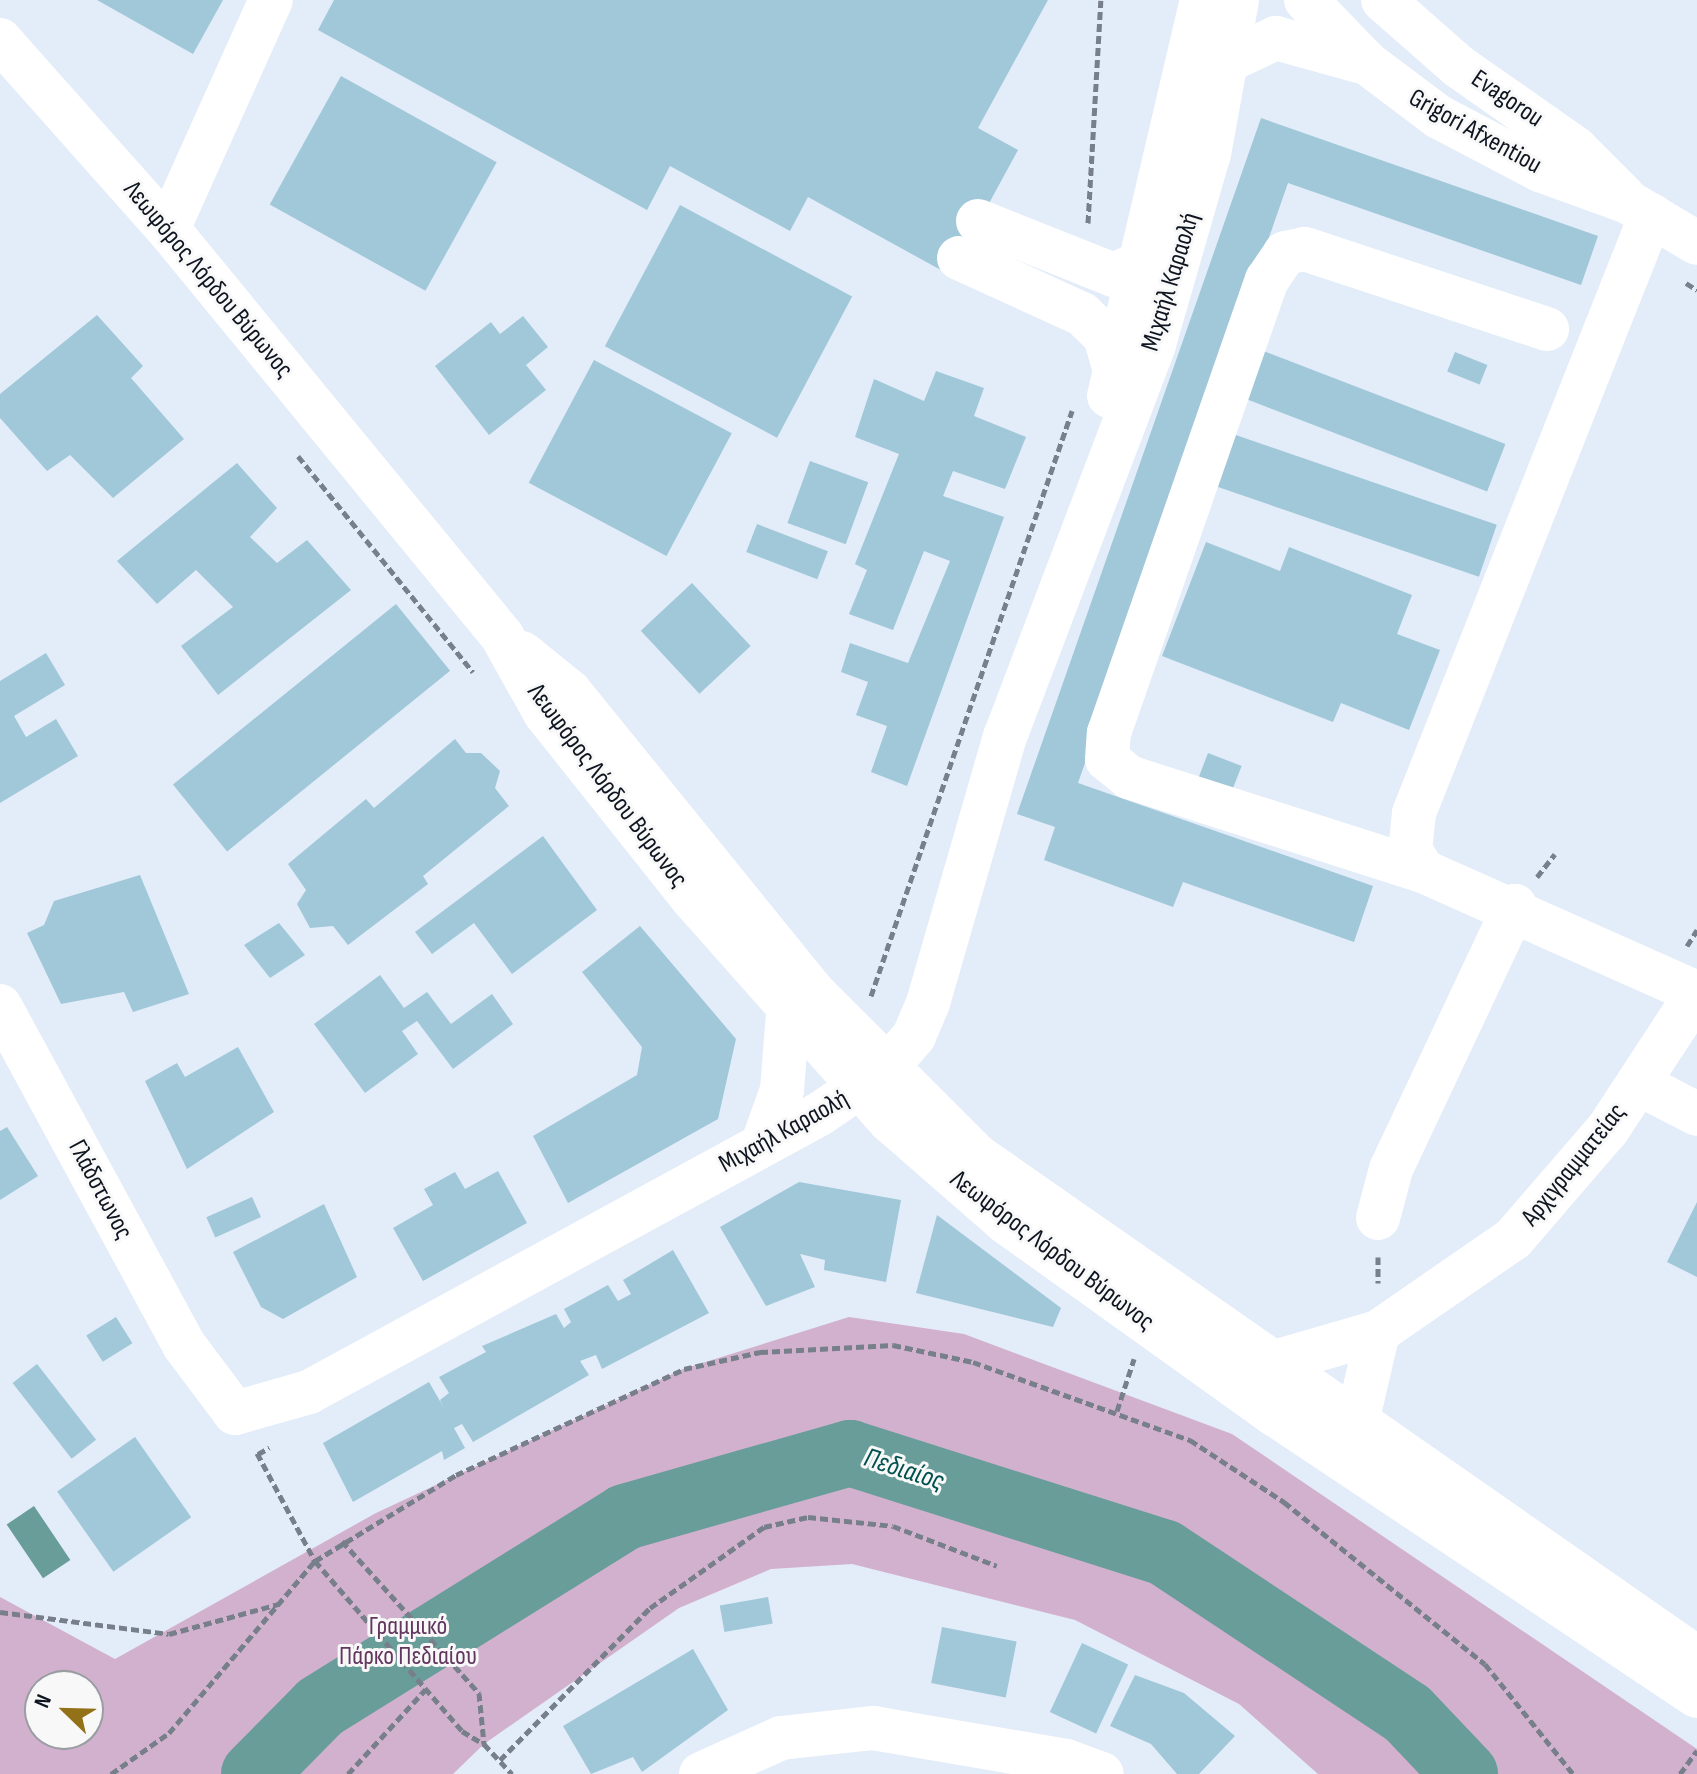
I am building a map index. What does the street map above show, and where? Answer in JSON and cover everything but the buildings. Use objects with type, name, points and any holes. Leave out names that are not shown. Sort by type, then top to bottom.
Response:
[{"type":"street","points":[[168,229],[271,0]]},
{"type":"street","name":"Μιχαήλ Καραολή","points":[[1071,553],[1202,0]]},
{"type":"street","name":"Μιχαήλ Καραολή","points":[[235,1413],[309,1392],[763,1143],[872,1080],[914,1036],[928,1003],[1005,737],[1071,553],[1154,344],[1229,60],[1237,0]]},
{"type":"street","name":"Grigori Afxentiou","points":[[1306,0],[1342,33],[1486,143],[1640,208]]},
{"type":"street","name":"Evagorou","points":[[1383,0],[1458,66],[1566,140],[1640,208]]},
{"type":"street","points":[[1229,60],[1276,38],[1342,33]]},
{"type":"street","name":"Λεωφόρος Λόρδου Βύρωνος","points":[[0,40],[168,229],[502,636],[545,713],[788,1014],[1026,1194],[1697,1658]]},
{"type":"street","points":[[1423,871],[1410,850],[1414,813],[1640,208],[1697,243]]},
{"type":"street","points":[[1115,370],[1105,336],[1082,314],[968,240],[1114,275],[1142,262]]},
{"type":"street","points":[[1547,329],[1305,249],[1285,253],[1267,280],[1109,733],[1107,759],[1129,777],[1423,871],[1515,906],[1687,988]]},
{"type":"street","name":"Λεωφόρος Λόρδου Βύρωνος","points":[[502,636],[570,692],[812,991],[872,1080],[1006,1222],[1276,1415],[1697,1696]]},
{"type":"street","points":[[1378,1218],[1391,1169],[1515,906]]},
{"type":"street","name":"Αρχιγραμματείας","points":[[1268,1364],[1378,1332],[1513,1239],[1639,1084],[1687,988]]},
{"type":"street","name":"Γλάδστωνος","points":[[0,1006],[201,1373],[235,1413]]},
{"type":"street","points":[[763,1143],[782,1090],[788,1014]]},
{"type":"street","points":[[1639,1084],[1697,1114]]},
{"type":"street","points":[[1357,1422],[1378,1332]]},
{"type":"street","points":[[701,1774],[781,1738],[873,1728],[1066,1761],[1102,1774]]},
{"type":"path","points":[[1087,233],[1101,0]]},
{"type":"path","points":[[871,997],[1074,400]]},
{"type":"path","points":[[290,447],[477,677]]},
{"type":"path","points":[[1687,988],[1697,930]]},
{"type":"path","points":[[1378,1218],[1378,1332]]},
{"type":"path","points":[[111,1774],[169,1733],[315,1561],[342,1541],[456,1475],[684,1369],[760,1352],[893,1345],[973,1362],[1117,1411],[1190,1440],[1284,1502],[1485,1664],[1573,1774]]},
{"type":"path","points":[[1117,1411],[1125,1372]]},
{"type":"path","points":[[235,1413],[315,1561],[426,1689],[512,1774]]},
{"type":"path","points":[[500,1760],[650,1608],[764,1527],[808,1517],[893,1526],[997,1566]]},
{"type":"path","points":[[342,1541],[479,1693],[484,1744]]},
{"type":"path","points":[[0,1612],[169,1634],[279,1603]]},
{"type":"path","points":[[348,1774],[426,1689]]},
{"type":"path","points":[[1680,1774],[1697,1751]]},
{"type":"green space","name":"Γραμμικό Πάρκο Πεδιαίου","points":[[849,1317],[964,1334],[1232,1434],[1697,1749],[1697,1774],[1318,1774],[1239,1704],[1075,1620],[852,1564],[771,1569],[679,1608],[484,1744],[453,1774],[0,1774],[0,1597],[115,1659],[376,1513],[683,1369]]},
{"type":"shaded area","points":[[34,1506],[70,1560],[43,1578],[7,1524]]},
{"type":"waterway","name":"Πεδιαίος","points":[[254,1774],[320,1707],[625,1517],[850,1453],[1165,1553],[1408,1714],[1465,1774]]}]
